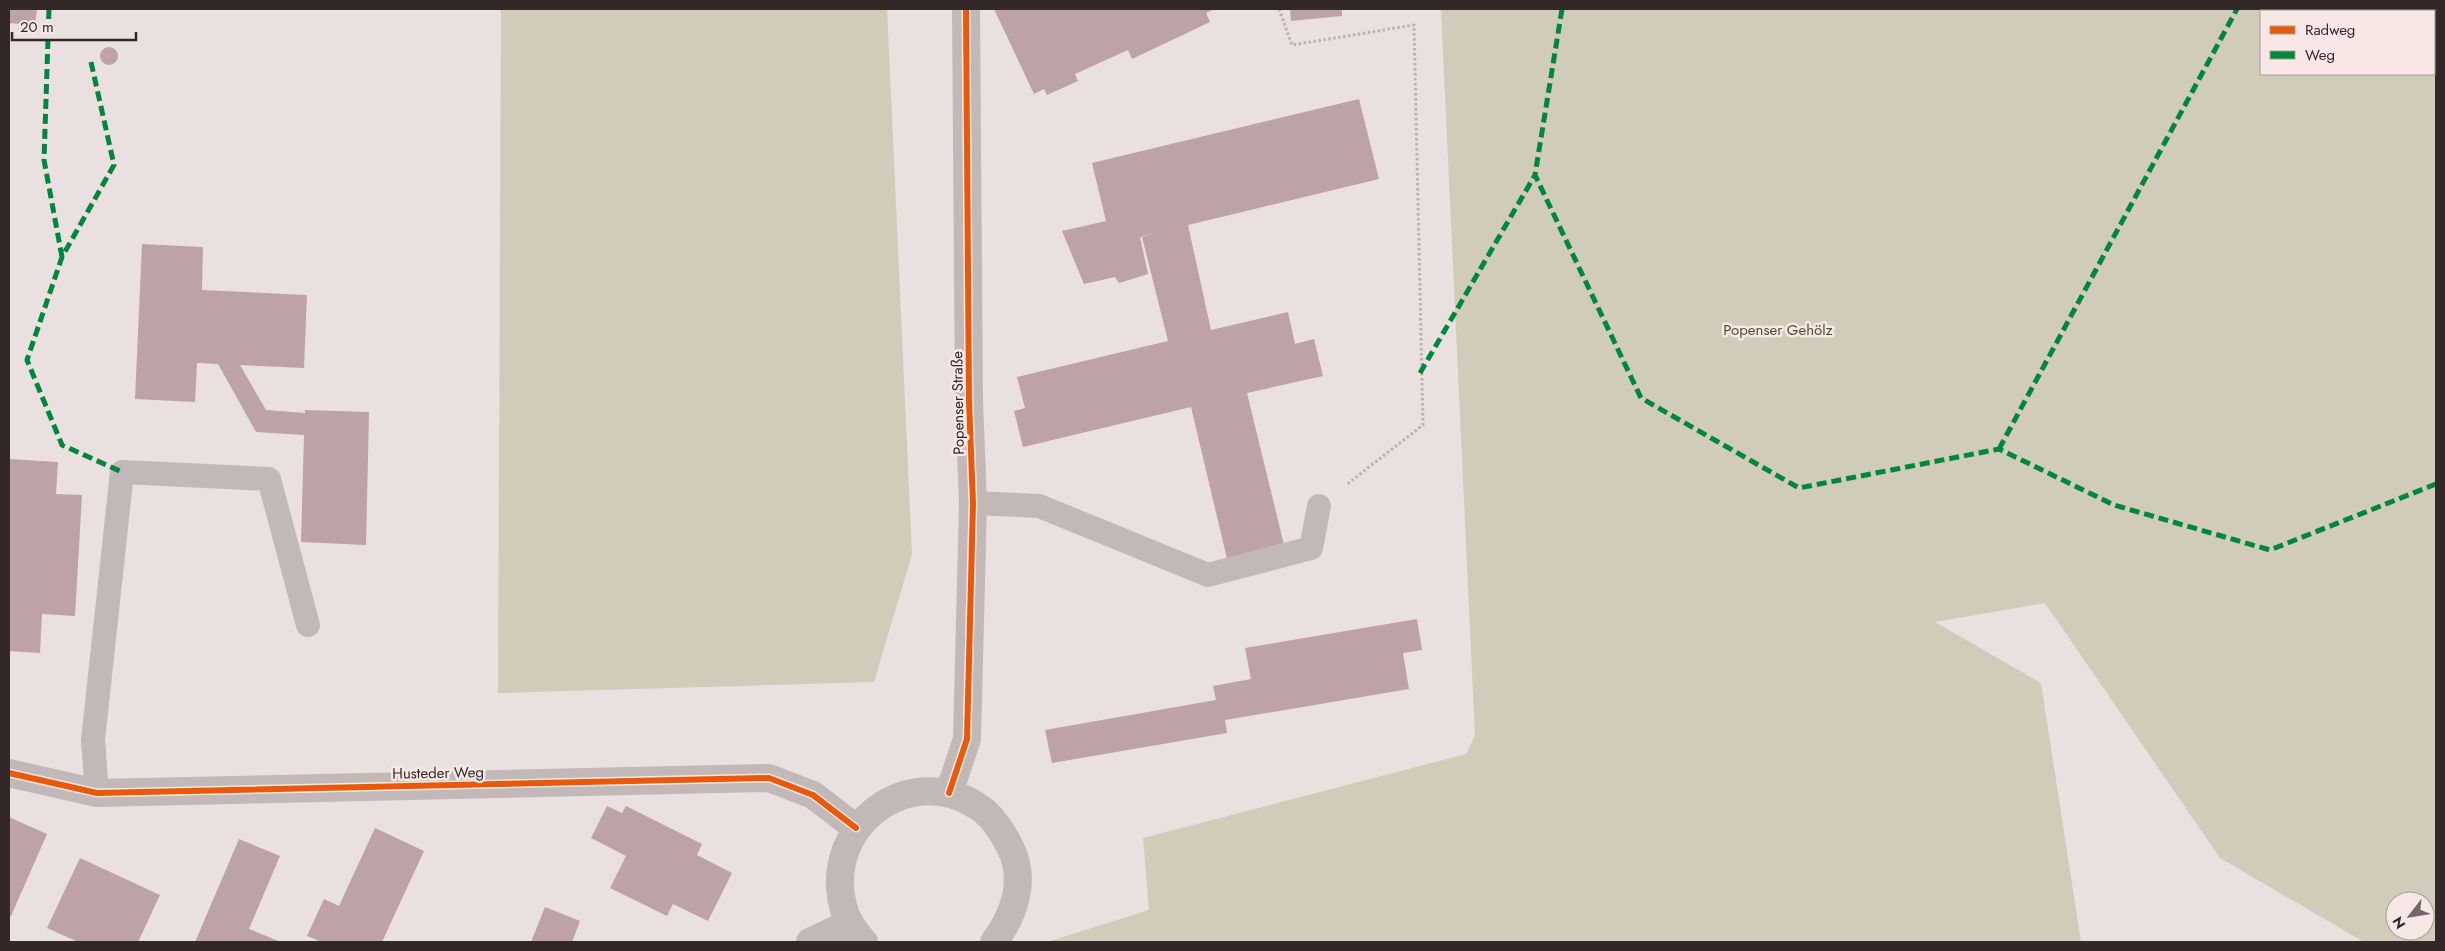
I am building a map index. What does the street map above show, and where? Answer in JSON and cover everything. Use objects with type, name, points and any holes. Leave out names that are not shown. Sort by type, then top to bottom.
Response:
[{"type":"street","name":"Popenser Straße","points":[[949,793],[967,739],[973,503],[969,401],[966,9]]},
{"type":"street","name":"Husteder Weg","points":[[9,773],[97,793],[768,778],[813,795],[856,828]]},
{"type":"street","points":[[810,942],[857,933],[841,900],[839,874],[844,850],[856,828],[874,810],[897,797],[923,791],[949,793],[978,806],[1000,827],[1014,855],[1018,885],[1012,916],[994,942]]},
{"type":"lane","points":[[97,793],[93,740],[122,472],[268,479],[308,625]]},
{"type":"lane","points":[[973,503],[1039,506],[1208,576],[1311,548],[1319,506]]},
{"type":"path","points":[[1279,9],[1292,45],[1414,25],[1423,425],[1319,506]]},
{"type":"green space","points":[[501,9],[887,9],[912,554],[874,682],[498,693]]},
{"type":"green space","name":"Popenser Gehölz","points":[[1441,9],[2436,9],[2436,942],[2364,942],[2220,858],[2045,603],[1935,622],[2041,683],[2081,942],[1047,942],[1149,910],[1143,838],[1466,754],[1475,736]]},
{"type":"building","points":[[9,9],[37,9],[35,25],[9,23]]},
{"type":"building","points":[[994,9],[1215,9],[1206,13],[1210,22],[1132,59],[1128,50],[1075,74],[1078,81],[1047,95],[1044,89],[1034,94]]},
{"type":"building","points":[[1290,9],[1342,9],[1342,16],[1291,21]]},
{"type":"building","points":[[109,47],[115,50],[118,56],[115,62],[109,65],[103,62],[100,56],[103,50]]},
{"type":"building","points":[[1359,99],[1379,179],[1188,225],[1211,330],[1288,312],[1295,344],[1314,339],[1323,376],[1247,393],[1285,549],[1228,563],[1191,407],[1023,447],[1014,411],[1025,408],[1017,377],[1168,341],[1142,237],[1159,232],[1140,237],[1148,274],[1119,283],[1115,277],[1084,284],[1062,231],[1106,221],[1092,163]]},
{"type":"building","points":[[142,244],[203,247],[202,290],[307,295],[304,368],[240,365],[266,410],[305,413],[305,410],[369,412],[366,545],[301,542],[304,435],[256,432],[218,364],[197,363],[195,402],[135,399]]},
{"type":"building","points":[[9,459],[58,462],[56,494],[82,495],[75,616],[42,614],[40,653],[9,651]]},
{"type":"building","points":[[1417,619],[1422,650],[1403,653],[1409,689],[1225,720],[1227,733],[1052,763],[1045,730],[1216,700],[1213,686],[1251,679],[1245,648]]},
{"type":"building","points":[[607,806],[622,813],[626,806],[702,844],[697,855],[732,873],[708,921],[673,904],[667,916],[610,888],[626,856],[591,838]]},
{"type":"building","points":[[9,817],[47,834],[11,916],[9,915]]},
{"type":"building","points":[[375,828],[424,851],[382,942],[322,942],[307,936],[324,899],[339,906]]},
{"type":"building","points":[[239,839],[280,856],[249,929],[281,942],[195,942]]},
{"type":"building","points":[[80,858],[160,895],[138,942],[78,942],[47,928]]},
{"type":"building","points":[[545,907],[580,921],[572,942],[531,942]]},
{"type":"marked path","points":[[49,9],[44,160],[62,257]]},
{"type":"marked path","points":[[1562,9],[1535,175],[1641,398],[1799,488],[1999,449],[2114,505],[2270,550],[2436,484]]},
{"type":"marked path","points":[[1999,449],[2237,9]]},
{"type":"marked path","points":[[91,62],[114,165],[62,257],[27,360],[62,445],[122,472]]},
{"type":"marked path","points":[[1420,373],[1535,175]]},
{"type":"cycle path","points":[[949,793],[967,739],[973,503],[969,401],[966,9]]},
{"type":"cycle path","points":[[9,773],[97,793],[769,778],[813,795],[856,828]]}]
